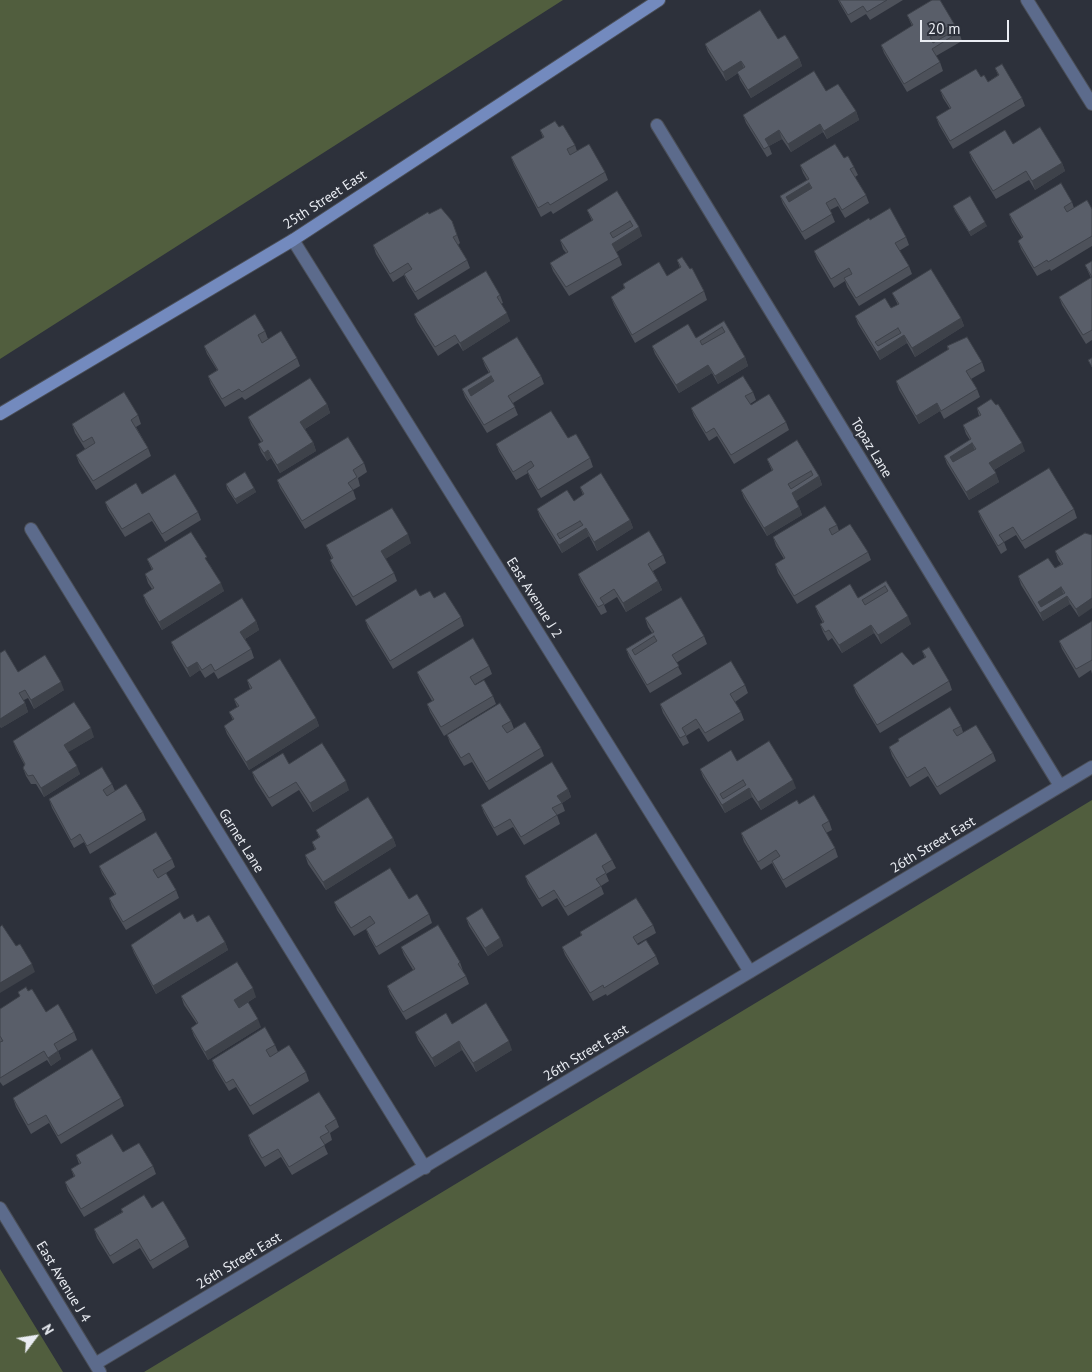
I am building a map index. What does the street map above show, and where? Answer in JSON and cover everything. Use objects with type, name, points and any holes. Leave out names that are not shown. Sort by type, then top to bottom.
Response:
[{"type":"street","name":"25th Street East","points":[[0,414],[293,240],[659,0]]},
{"type":"street","points":[[1027,0],[1092,104]]},
{"type":"street","name":"Topaz Lane","points":[[657,124],[1060,786]]},
{"type":"street","name":"East Avenue J 2","points":[[293,240],[750,972]]},
{"type":"street","name":"Garnet Lane","points":[[31,529],[425,1168]]},
{"type":"street","name":"26th Street East","points":[[98,1368],[425,1168],[1092,767]]},
{"type":"street","name":"East Avenue J 4","points":[[0,1208],[98,1368]]},
{"type":"green space","points":[[0,0],[563,0],[0,359]]},
{"type":"green space","points":[[1092,800],[1092,1372],[144,1372]]},
{"type":"green space","points":[[0,1269],[63,1372],[0,1372]]},
{"type":"building","points":[[839,0],[887,0],[867,12],[863,6],[848,15]]},
{"type":"building","points":[[932,0],[940,0],[959,32],[932,49],[940,62],[904,84],[881,45],[913,25],[907,15]],"holes":[[[950,26],[954,31],[933,43],[930,37]]]},
{"type":"building","points":[[760,10],[778,39],[785,35],[799,58],[748,90],[737,72],[745,67],[741,61],[723,72],[705,44]]},
{"type":"building","points":[[1002,64],[1022,98],[950,141],[936,117],[951,108],[940,90],[976,69],[981,77],[984,75],[988,82],[999,75],[995,68]]},
{"type":"building","points":[[814,71],[826,91],[838,84],[856,111],[824,131],[820,124],[788,144],[779,130],[765,139],[769,146],[764,149],[743,115]]},
{"type":"building","points":[[555,121],[559,127],[563,125],[575,145],[567,149],[570,155],[589,144],[605,172],[550,205],[548,202],[538,208],[511,157],[544,137],[540,130]]},
{"type":"building","points":[[1040,127],[1062,163],[1032,181],[1026,171],[993,191],[969,152],[1005,130],[1013,144]]},
{"type":"building","points":[[835,144],[844,158],[848,156],[854,167],[850,169],[866,195],[842,210],[835,198],[826,203],[832,214],[802,232],[780,196],[809,179],[800,165]],"holes":[[[809,183],[812,188],[789,202],[786,197]]]},
{"type":"building","points":[[1061,183],[1072,202],[1064,207],[1067,212],[1087,200],[1092,209],[1092,236],[1048,262],[1047,260],[1034,268],[1018,241],[1023,237],[1009,214]]},
{"type":"building","points":[[617,191],[639,227],[612,244],[619,257],[566,287],[550,263],[568,252],[560,240],[593,220],[587,210]],"holes":[[[630,221],[633,226],[613,238],[610,233]]]},
{"type":"building","points":[[970,196],[985,222],[969,232],[953,206]]},
{"type":"building","points":[[441,208],[452,221],[457,235],[453,237],[467,260],[415,292],[404,274],[412,269],[408,263],[390,274],[373,245],[428,212],[429,214]]},
{"type":"building","points":[[890,208],[906,237],[895,243],[909,266],[856,298],[844,278],[852,274],[849,268],[831,279],[814,251],[869,218],[870,220]]},
{"type":"building","points":[[682,257],[690,269],[692,268],[704,291],[632,335],[611,297],[625,288],[623,284],[659,262],[667,276],[681,267],[677,260]]},
{"type":"building","points":[[1092,261],[1092,277],[1085,265]]},
{"type":"building","points":[[931,269],[961,318],[912,348],[904,335],[877,352],[855,316],[885,298],[891,308],[899,304],[892,293]],"holes":[[[898,328],[901,333],[878,346],[875,342]]]},
{"type":"building","points":[[486,271],[500,295],[497,297],[507,313],[460,343],[455,335],[435,347],[414,314]]},
{"type":"building","points":[[1092,277],[1092,330],[1083,335],[1059,297]]},
{"type":"building","points":[[255,314],[265,331],[258,335],[262,343],[281,331],[297,358],[242,392],[239,389],[222,399],[208,376],[218,370],[204,346]]},
{"type":"building","points":[[724,321],[745,357],[715,376],[708,365],[676,385],[652,346],[688,324],[696,338]],"holes":[[[722,327],[725,332],[702,345],[700,341]]]},
{"type":"building","points":[[517,337],[541,376],[508,396],[515,407],[484,425],[462,389],[490,372],[482,358]],"holes":[[[491,376],[494,381],[471,396],[468,390]]]},
{"type":"building","points":[[967,337],[982,362],[966,371],[977,389],[941,411],[937,403],[916,416],[896,381],[949,349],[947,346]]},
{"type":"building","points":[[1092,358],[1092,367],[1088,360]]},
{"type":"building","points":[[743,376],[753,392],[745,396],[751,405],[769,394],[786,422],[731,455],[714,428],[706,433],[691,408]]},
{"type":"building","points":[[310,378],[327,404],[300,422],[313,442],[277,465],[268,450],[264,453],[258,444],[263,441],[248,417]]},
{"type":"building","points":[[124,392],[138,415],[131,420],[148,448],[93,481],[76,455],[95,443],[92,437],[83,442],[72,424]]},
{"type":"building","points":[[991,399],[996,405],[998,404],[1022,443],[989,463],[996,473],[966,492],[944,456],[971,439],[963,425],[981,415],[977,408]],"holes":[[[972,443],[976,449],[953,462],[950,457]]]},
{"type":"building","points":[[551,411],[568,438],[576,434],[590,458],[538,490],[527,471],[534,466],[531,461],[513,472],[496,444]]},
{"type":"building","points":[[348,437],[364,463],[353,470],[357,477],[348,483],[353,490],[302,521],[277,480]]},
{"type":"building","points":[[797,440],[819,476],[792,493],[799,507],[764,528],[741,490],[773,470],[767,459]],"holes":[[[811,471],[813,475],[791,489],[788,484]]]},
{"type":"building","points":[[1049,468],[1074,509],[1022,541],[1013,527],[999,535],[1004,542],[998,546],[978,511]]},
{"type":"building","points":[[245,472],[254,488],[235,499],[226,484]]},
{"type":"building","points":[[601,473],[630,520],[594,542],[586,528],[559,545],[537,509],[567,490],[574,501],[584,494],[580,487]],"holes":[[[580,521],[583,525],[560,539],[557,534]]]},
{"type":"building","points":[[175,474],[198,512],[162,534],[149,513],[122,529],[105,502],[136,483],[142,494]]},
{"type":"building","points":[[825,506],[837,525],[829,529],[832,535],[850,524],[868,552],[794,596],[775,564],[785,558],[773,537]]},
{"type":"building","points":[[392,508],[408,534],[381,551],[394,573],[353,597],[330,560],[333,558],[326,545]]},
{"type":"building","points":[[649,531],[663,555],[648,564],[658,581],[623,603],[614,589],[600,598],[604,604],[598,607],[578,574]]},
{"type":"building","points":[[191,532],[221,583],[159,622],[143,595],[154,588],[145,574],[153,569],[147,559]]},
{"type":"building","points":[[1085,533],[1092,535],[1092,598],[1076,609],[1067,596],[1040,613],[1018,576],[1048,558],[1055,568],[1063,564],[1055,551]],"holes":[[[1061,587],[1065,593],[1041,607],[1038,602]]]},
{"type":"building","points":[[886,581],[908,616],[878,635],[871,625],[839,645],[829,630],[825,632],[820,624],[824,622],[815,606],[850,584],[858,598]],"holes":[[[885,586],[888,591],[865,605],[862,600]]]},
{"type":"building","points":[[416,589],[420,596],[430,591],[434,598],[445,592],[461,617],[390,661],[365,620]]},
{"type":"building","points":[[681,597],[704,636],[672,655],[679,666],[647,685],[626,649],[654,632],[645,618]],"holes":[[[654,636],[657,641],[635,655],[632,650]]]},
{"type":"building","points":[[242,598],[256,621],[240,632],[251,649],[215,671],[211,664],[202,670],[197,662],[187,668],[171,642]]},
{"type":"building","points":[[1092,621],[1092,660],[1076,669],[1059,641]]},
{"type":"building","points":[[473,638],[489,666],[470,677],[475,685],[484,680],[493,696],[441,727],[427,704],[434,700],[417,672]]},
{"type":"building","points":[[929,647],[949,681],[877,725],[853,685],[902,652],[913,665],[926,657],[922,651]]},
{"type":"building","points":[[5,650],[18,672],[45,655],[61,682],[31,700],[25,690],[19,693],[25,703],[0,719],[0,653]]},
{"type":"building","points":[[280,659],[316,718],[246,762],[224,726],[234,719],[229,712],[239,706],[234,699],[252,688],[247,680]]},
{"type":"building","points":[[731,661],[745,685],[730,694],[741,712],[705,733],[696,719],[682,728],[686,735],[680,738],[660,704]]},
{"type":"building","points":[[74,702],[91,728],[64,745],[77,766],[41,788],[33,775],[28,776],[23,768],[25,764],[13,741]]},
{"type":"building","points":[[500,703],[511,721],[502,726],[507,733],[525,722],[541,748],[486,782],[469,753],[461,758],[447,735]]},
{"type":"building","points":[[950,707],[961,726],[953,730],[957,736],[976,725],[993,753],[937,787],[925,767],[907,778],[889,747],[899,741],[898,739]]},
{"type":"building","points":[[769,741],[793,780],[758,802],[749,788],[722,805],[700,769],[731,750],[737,761]],"holes":[[[743,780],[746,785],[723,799],[720,794]]]},
{"type":"building","points":[[322,743],[346,781],[310,803],[296,782],[269,798],[252,772],[283,753],[289,764]]},
{"type":"building","points":[[552,762],[568,789],[557,796],[562,803],[552,808],[557,815],[521,837],[510,819],[494,828],[481,805]]},
{"type":"building","points":[[102,767],[112,784],[103,790],[107,796],[126,784],[143,812],[87,846],[80,834],[71,840],[49,799]]},
{"type":"building","points":[[814,795],[829,821],[822,825],[835,848],[783,880],[772,861],[780,856],[776,850],[758,862],[741,833],[797,800],[799,804]]},
{"type":"building","points":[[368,797],[393,838],[323,882],[305,855],[316,849],[312,842],[320,837],[316,830]]},
{"type":"building","points":[[156,832],[172,859],[153,870],[158,878],[166,873],[176,890],[123,922],[109,898],[116,894],[99,866]]},
{"type":"building","points":[[596,833],[612,860],[602,866],[606,873],[596,879],[601,886],[565,907],[554,890],[539,899],[525,876]]},
{"type":"building","points":[[390,868],[409,899],[417,894],[429,914],[376,947],[366,929],[375,923],[370,916],[351,928],[334,902]]},
{"type":"building","points":[[636,898],[653,925],[633,937],[638,945],[646,940],[656,956],[604,988],[603,985],[590,993],[562,947],[582,935],[580,932]]},
{"type":"building","points":[[482,908],[500,938],[485,948],[466,918]]},
{"type":"building","points":[[180,912],[184,919],[193,914],[197,922],[209,915],[225,942],[153,986],[131,945]]},
{"type":"building","points":[[2,925],[16,946],[20,944],[32,964],[0,983],[0,927]]},
{"type":"building","points":[[438,925],[466,976],[403,1012],[387,986],[415,969],[401,947]]},
{"type":"building","points":[[237,962],[253,988],[234,1000],[239,1008],[248,1002],[258,1019],[205,1052],[191,1028],[198,1023],[181,996]]},
{"type":"building","points":[[26,987],[28,991],[32,989],[46,1012],[58,1004],[74,1032],[54,1044],[58,1051],[48,1058],[44,1051],[0,1078],[0,1042],[3,1041],[0,1036],[0,1009],[20,996],[18,992]]},
{"type":"building","points":[[486,1003],[509,1041],[473,1063],[459,1041],[432,1058],[415,1032],[446,1013],[452,1024]]},
{"type":"building","points":[[265,1027],[275,1045],[266,1050],[270,1057],[289,1045],[306,1072],[250,1106],[233,1079],[226,1083],[212,1060]]},
{"type":"building","points":[[92,1049],[121,1098],[58,1136],[46,1115],[28,1125],[13,1098]]},
{"type":"building","points":[[319,1092],[336,1119],[325,1126],[329,1132],[320,1137],[325,1145],[289,1167],[278,1149],[262,1158],[248,1135]]},
{"type":"building","points":[[112,1134],[123,1152],[139,1143],[153,1166],[81,1209],[65,1182],[75,1176],[71,1169],[81,1163],[76,1155]]},
{"type":"building","points":[[144,1195],[152,1208],[163,1201],[186,1239],[150,1261],[137,1239],[110,1256],[94,1229],[123,1212],[121,1209]]}]
